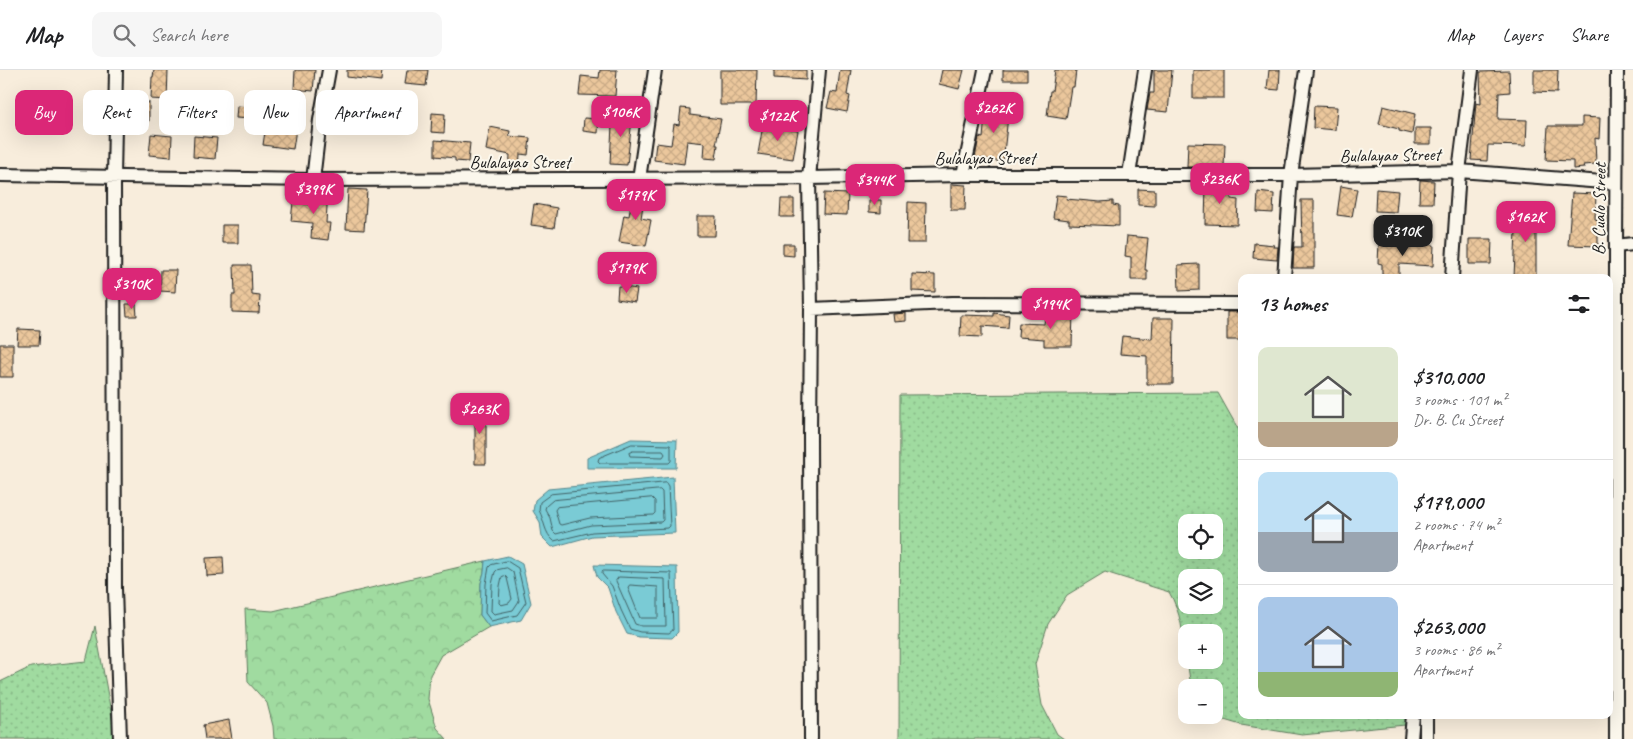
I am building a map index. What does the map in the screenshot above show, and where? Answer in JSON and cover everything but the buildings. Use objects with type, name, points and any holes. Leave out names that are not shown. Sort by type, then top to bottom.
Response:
[{"type":"street","points":[[116,70],[114,178],[114,590],[120,739]]},
{"type":"street","points":[[313,180],[320,120],[329,70]]},
{"type":"street","points":[[639,179],[655,70]]},
{"type":"street","points":[[811,739],[810,178],[819,70]]},
{"type":"street","points":[[963,175],[985,70]]},
{"type":"street","points":[[1129,175],[1144,70]]},
{"type":"street","points":[[1284,274],[1291,175],[1306,70]]},
{"type":"street","points":[[1452,274],[1459,171],[1472,70]]},
{"type":"street","name":"B. Cualo Street","points":[[1616,739],[1613,669],[1617,70]]},
{"type":"street","name":"Bulalayao Street","points":[[0,175],[313,180],[810,178],[963,175],[1291,175],[1459,171],[1616,183]]},
{"type":"street","points":[[1616,246],[1633,244]]},
{"type":"street","points":[[811,310],[952,303],[1238,304]]},
{"type":"street","points":[[1411,739],[1413,719]]},
{"type":"street","points":[[1426,719],[1426,739]]},
{"type":"green space","points":[[1218,393],[1238,429],[1238,719],[1410,719],[1405,725],[1302,735],[1241,725],[1223,720],[1223,679],[1190,679],[1188,669],[1223,669],[1223,624],[1181,624],[1179,614],[1223,614],[1223,569],[1178,569],[1178,612],[1169,592],[1105,572],[1067,595],[1048,624],[1035,664],[1042,705],[1057,734],[1064,739],[899,739],[900,395]]},
{"type":"green space","points":[[485,561],[481,583],[480,615],[489,627],[441,655],[430,675],[428,699],[437,728],[447,739],[274,739],[267,703],[248,682],[245,609],[273,611]]},
{"type":"green space","points":[[95,626],[116,739],[0,739],[0,682],[31,667],[86,661]]},
{"type":"water","points":[[631,439],[677,440],[676,468],[587,468],[587,458]]},
{"type":"water","points":[[673,477],[675,533],[592,536],[552,547],[542,537],[540,522],[533,511],[535,500],[548,489]]},
{"type":"water","points":[[508,556],[522,564],[531,603],[521,620],[489,627],[480,615],[481,583],[485,561]]},
{"type":"water","points":[[594,565],[677,567],[678,632],[672,638],[639,637],[627,634],[616,612],[608,588],[597,577]]}]
